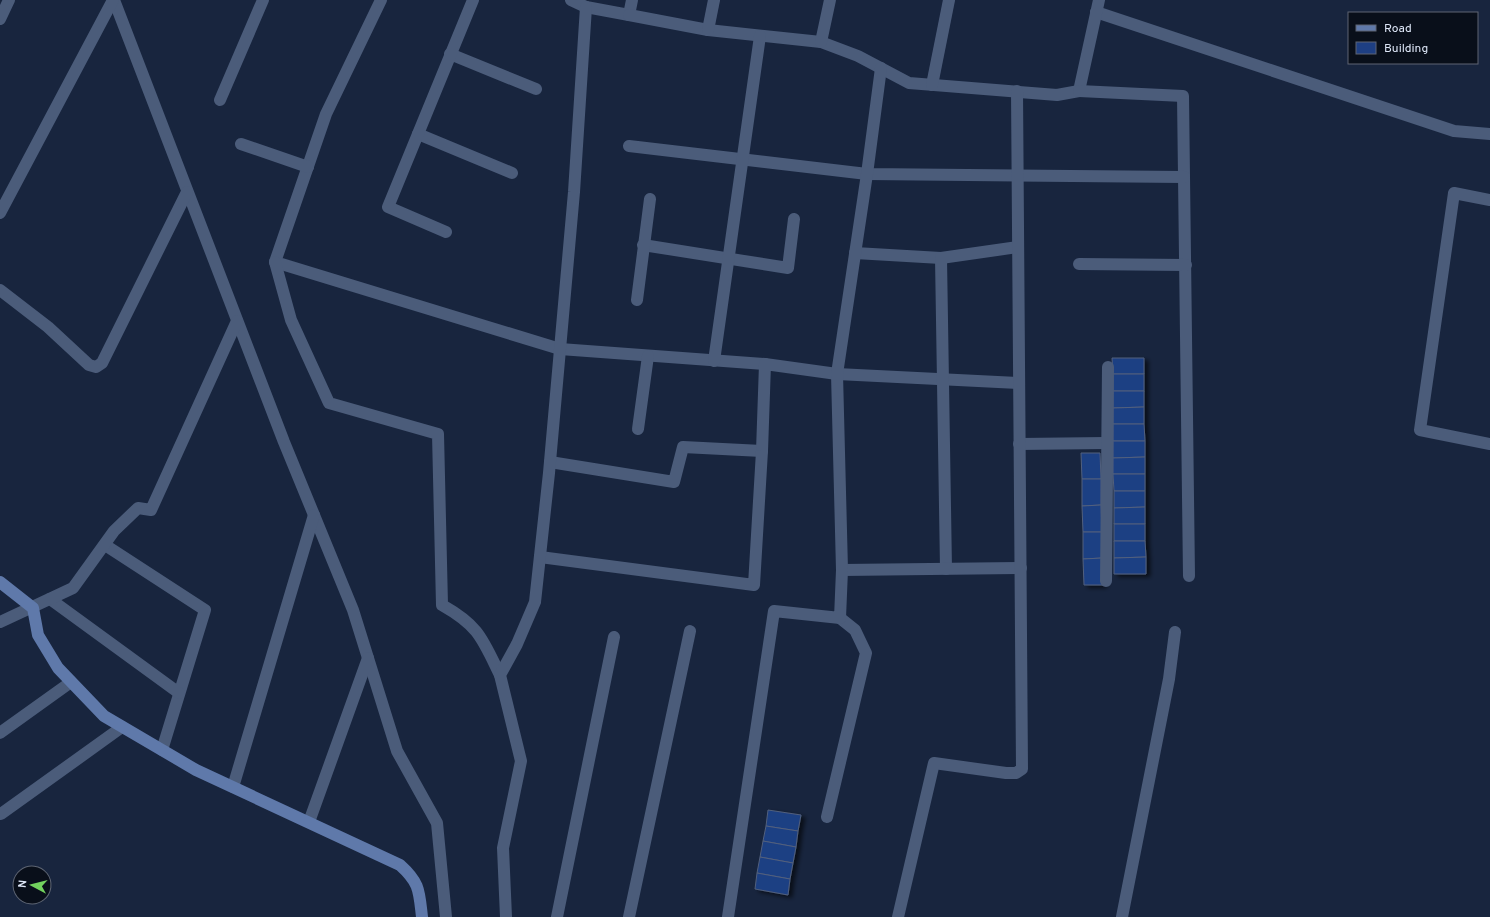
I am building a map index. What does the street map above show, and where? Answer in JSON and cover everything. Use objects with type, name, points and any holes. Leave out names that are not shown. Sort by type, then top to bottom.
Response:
[{"type":"street","points":[[0,19],[9,0]]},
{"type":"street","points":[[114,0],[237,320],[353,610],[397,751],[437,823],[446,917]]},
{"type":"street","points":[[0,214],[114,0]]},
{"type":"street","points":[[220,100],[263,0]]},
{"type":"street","points":[[381,0],[326,114],[275,262],[291,320],[329,403],[438,434],[442,605],[463,617],[481,635],[500,676],[521,761],[503,848],[506,917]]},
{"type":"street","points":[[446,232],[388,207],[473,0]]},
{"type":"street","points":[[571,0],[586,7],[708,30],[821,42],[858,56],[908,83],[1057,94],[1078,91],[1183,96],[1189,576]]},
{"type":"street","points":[[629,15],[632,0]]},
{"type":"street","points":[[708,30],[714,0]]},
{"type":"street","points":[[821,42],[830,0]]},
{"type":"street","points":[[932,85],[949,0]]},
{"type":"street","points":[[1078,91],[1099,0]]},
{"type":"street","points":[[500,676],[517,644],[535,602],[550,462],[574,192],[586,7]]},
{"type":"street","points":[[1096,12],[1454,131],[1490,134]]},
{"type":"street","points":[[714,361],[760,36]]},
{"type":"street","points":[[450,54],[536,89]]},
{"type":"street","points":[[840,618],[842,570],[837,374],[867,174],[881,68]]},
{"type":"street","points":[[898,917],[934,763],[1006,773],[1016,773],[1022,769],[1017,92]]},
{"type":"street","points":[[418,134],[512,173]]},
{"type":"street","points":[[241,144],[308,167]]},
{"type":"street","points":[[629,146],[867,174],[1184,177]]},
{"type":"street","points":[[0,290],[48,327],[89,365],[96,367],[102,363],[187,192]]},
{"type":"street","points":[[1490,200],[1454,193],[1420,430],[1490,444]]},
{"type":"street","points":[[637,300],[650,199]]},
{"type":"street","points":[[643,245],[788,268],[794,219]]},
{"type":"street","points":[[855,253],[941,258],[1018,247]]},
{"type":"street","points":[[941,258],[941,380],[946,569]]},
{"type":"street","points":[[275,262],[560,349],[765,364],[837,374],[1019,383]]},
{"type":"street","points":[[1079,264],[1186,264]]},
{"type":"street","points":[[0,622],[33,608],[73,588],[114,531],[138,508],[151,510],[237,320]]},
{"type":"street","points":[[638,429],[648,356]]},
{"type":"street","points":[[540,557],[754,585],[762,451],[765,364]]},
{"type":"street","points":[[1106,581],[1106,443],[1108,367]]},
{"type":"street","points":[[1019,444],[1106,443]]},
{"type":"street","points":[[550,462],[674,482],[683,447],[762,451]]},
{"type":"street","points":[[233,787],[314,515]]},
{"type":"street","points":[[104,545],[205,610],[162,750]]},
{"type":"street","points":[[842,570],[1021,568]]},
{"type":"street","points":[[0,582],[33,608],[38,635],[58,668],[104,716],[196,770],[400,865],[414,877],[420,896],[422,917]]},
{"type":"street","points":[[50,599],[179,693]]},
{"type":"street","points":[[728,917],[774,611],[840,618],[855,630],[866,653],[827,817]]},
{"type":"street","points":[[629,917],[690,631]]},
{"type":"street","points":[[1122,917],[1169,679],[1176,632]]},
{"type":"street","points":[[557,917],[614,637]]},
{"type":"street","points":[[309,822],[368,658]]},
{"type":"street","points":[[0,733],[71,682]]},
{"type":"street","points":[[1,814],[122,727]]},
{"type":"building","points":[[1112,358],[1144,358],[1144,374],[1113,374]]},
{"type":"building","points":[[1113,374],[1144,374],[1144,391],[1113,391]]},
{"type":"building","points":[[1113,391],[1144,391],[1144,407],[1113,408]]},
{"type":"building","points":[[1144,407],[1144,424],[1113,424],[1113,408]]},
{"type":"building","points":[[1113,424],[1144,424],[1145,441],[1113,441]]},
{"type":"building","points":[[1113,441],[1145,441],[1145,457],[1113,458]]},
{"type":"building","points":[[1081,453],[1100,453],[1101,479],[1082,479]]},
{"type":"building","points":[[1145,457],[1145,474],[1113,474],[1113,458]]},
{"type":"building","points":[[1113,474],[1145,474],[1145,491],[1114,491]]},
{"type":"building","points":[[1082,479],[1101,479],[1101,505],[1082,506]]},
{"type":"building","points":[[1114,491],[1145,491],[1145,507],[1114,508]]},
{"type":"building","points":[[1101,505],[1102,532],[1083,532],[1082,506]]},
{"type":"building","points":[[1145,507],[1145,524],[1114,524],[1114,508]]},
{"type":"building","points":[[1114,524],[1145,524],[1145,541],[1114,541]]},
{"type":"building","points":[[1083,532],[1102,532],[1102,558],[1083,559]]},
{"type":"building","points":[[1114,541],[1145,541],[1146,557],[1114,558]]},
{"type":"building","points":[[1146,557],[1146,574],[1114,574],[1114,558]]},
{"type":"building","points":[[1102,558],[1103,585],[1084,585],[1083,559]]},
{"type":"building","points":[[768,810],[801,815],[798,831],[766,826]]},
{"type":"building","points":[[766,826],[798,831],[796,847],[763,841]]},
{"type":"building","points":[[763,841],[796,847],[793,863],[760,857]]},
{"type":"building","points":[[760,857],[793,863],[790,879],[757,873]]},
{"type":"building","points":[[757,873],[790,879],[788,895],[755,889]]}]
